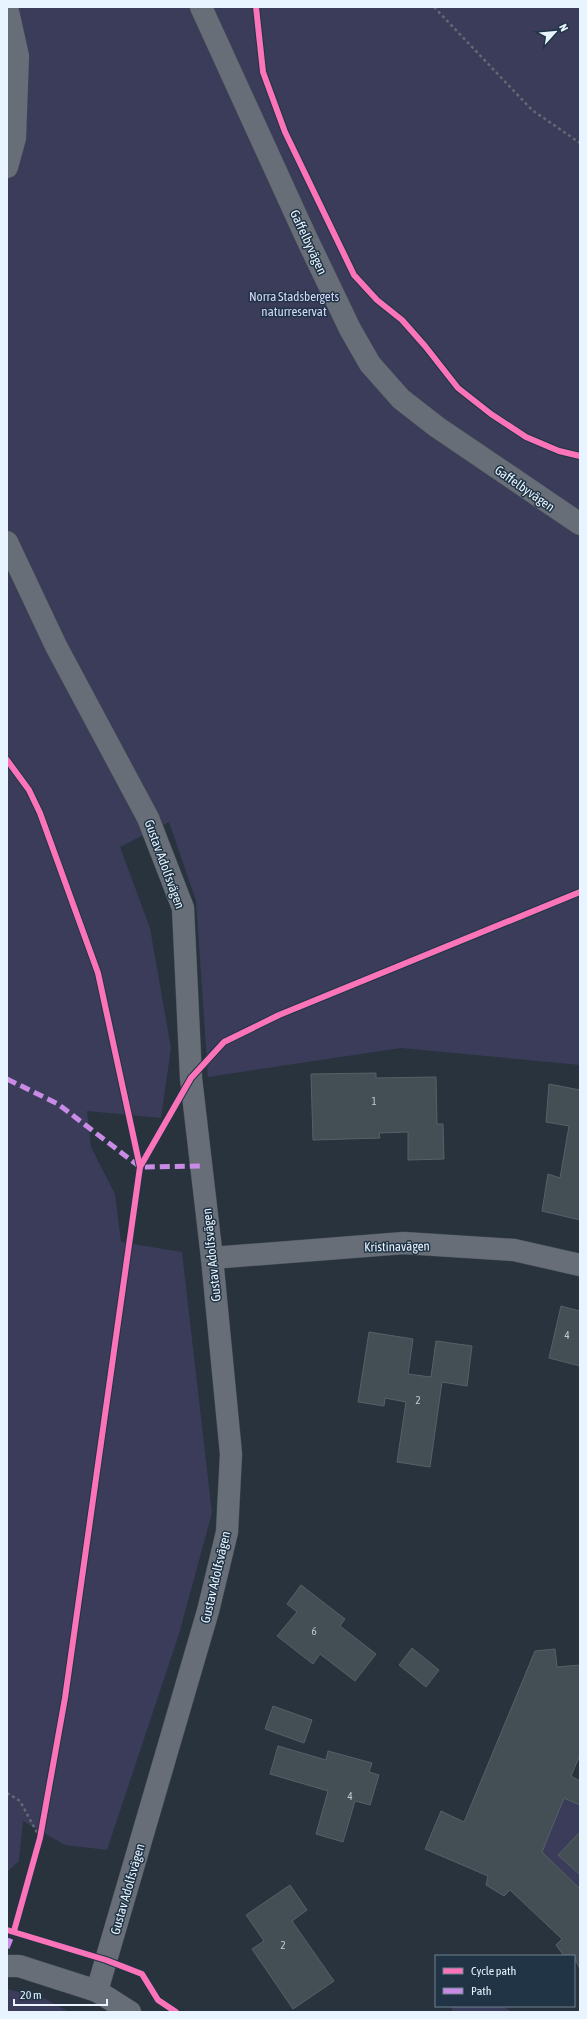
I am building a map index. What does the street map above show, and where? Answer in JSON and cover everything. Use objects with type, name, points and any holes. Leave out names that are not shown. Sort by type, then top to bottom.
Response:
[{"type":"street","points":[[7,7],[18,56],[15,138],[7,167]]},
{"type":"street","name":"Gaffelbyvägen","points":[[201,7],[316,258],[350,329],[370,364],[401,398],[437,427],[580,524]]},
{"type":"street","name":"Gustav Adolfsvägen","points":[[7,542],[56,646],[148,818],[183,908],[191,1078],[212,1258],[231,1454],[227,1532],[208,1611],[96,1991]]},
{"type":"street","name":"Kristinavägen","points":[[212,1258],[404,1243],[514,1250],[580,1265]]},
{"type":"street","points":[[7,1966],[19,1966],[96,1991],[130,2012]]},
{"type":"path","points":[[434,7],[532,110],[580,142]]},
{"type":"path","points":[[7,1793],[20,1801],[40,1838]]},
{"type":"path","points":[[38,1844],[41,1830]]},
{"type":"green space","name":"Norra Stadsbergets naturreservat","points":[[7,7],[580,7],[580,1065],[401,1048],[208,1077],[196,901],[169,822],[120,847],[150,928],[171,1048],[161,1118],[87,1111],[91,1147],[115,1194],[121,1242],[182,1252],[212,1513],[179,1634],[107,1850],[65,1845],[23,1821],[19,1861],[7,1872]]},
{"type":"green space","points":[[564,1798],[580,1805],[580,1889],[542,1852]]},
{"type":"green space","points":[[7,1989],[46,1999],[69,2012],[7,2012]]},
{"type":"green space","points":[[451,2007],[504,2007],[512,2012],[452,2012]]},
{"type":"building","points":[[376,1073],[376,1078],[436,1077],[437,1124],[443,1124],[444,1159],[408,1160],[408,1132],[379,1133],[380,1138],[313,1140],[311,1074]]},
{"type":"building","points":[[549,1084],[580,1090],[580,1220],[542,1211],[548,1174],[560,1178],[569,1126],[546,1122]]},
{"type":"building","points":[[561,1306],[580,1311],[580,1366],[549,1358]]},
{"type":"building","points":[[369,1332],[413,1339],[408,1374],[431,1377],[436,1341],[472,1346],[467,1386],[442,1382],[430,1467],[397,1462],[406,1402],[385,1398],[384,1406],[358,1402]]},
{"type":"building","points":[[301,1585],[345,1619],[340,1626],[376,1654],[355,1681],[320,1654],[313,1664],[277,1636],[297,1612],[287,1604]]},
{"type":"building","points":[[412,1648],[439,1670],[426,1687],[399,1665]]},
{"type":"building","points":[[555,1649],[557,1667],[580,1665],[580,1755],[571,1776],[580,1781],[580,1805],[564,1798],[542,1852],[580,1889],[580,1969],[575,1959],[575,1955],[563,1955],[556,1945],[562,1939],[510,1890],[504,1896],[486,1885],[488,1876],[425,1849],[441,1811],[464,1822],[535,1651]]},
{"type":"building","points":[[273,1706],[312,1720],[304,1743],[265,1729]]},
{"type":"building","points":[[278,1746],[326,1760],[328,1751],[372,1763],[369,1772],[379,1775],[370,1805],[355,1801],[343,1842],[316,1834],[328,1791],[270,1774]]},
{"type":"building","points":[[580,1832],[580,1875],[558,1855]]},
{"type":"building","points":[[290,1885],[307,1910],[292,1921],[334,1981],[293,2009],[252,1949],[264,1941],[246,1915]]},
{"type":"marked path","points":[[7,1079],[58,1104],[140,1167],[201,1166]]},
{"type":"marked path","points":[[7,1948],[14,1931]]},
{"type":"cycle path","points":[[256,7],[263,72],[285,132],[354,275],[377,300],[402,320],[425,346],[458,388],[491,414],[526,437],[559,451],[580,456]]},
{"type":"cycle path","points":[[7,760],[29,790],[40,813],[98,973],[140,1167]]},
{"type":"cycle path","points":[[14,1931],[40,1838],[65,1698],[140,1167],[191,1078],[224,1042],[279,1015],[580,892]]},
{"type":"cycle path","points":[[7,1930],[106,1960],[142,1974],[158,2000],[176,2012]]}]
